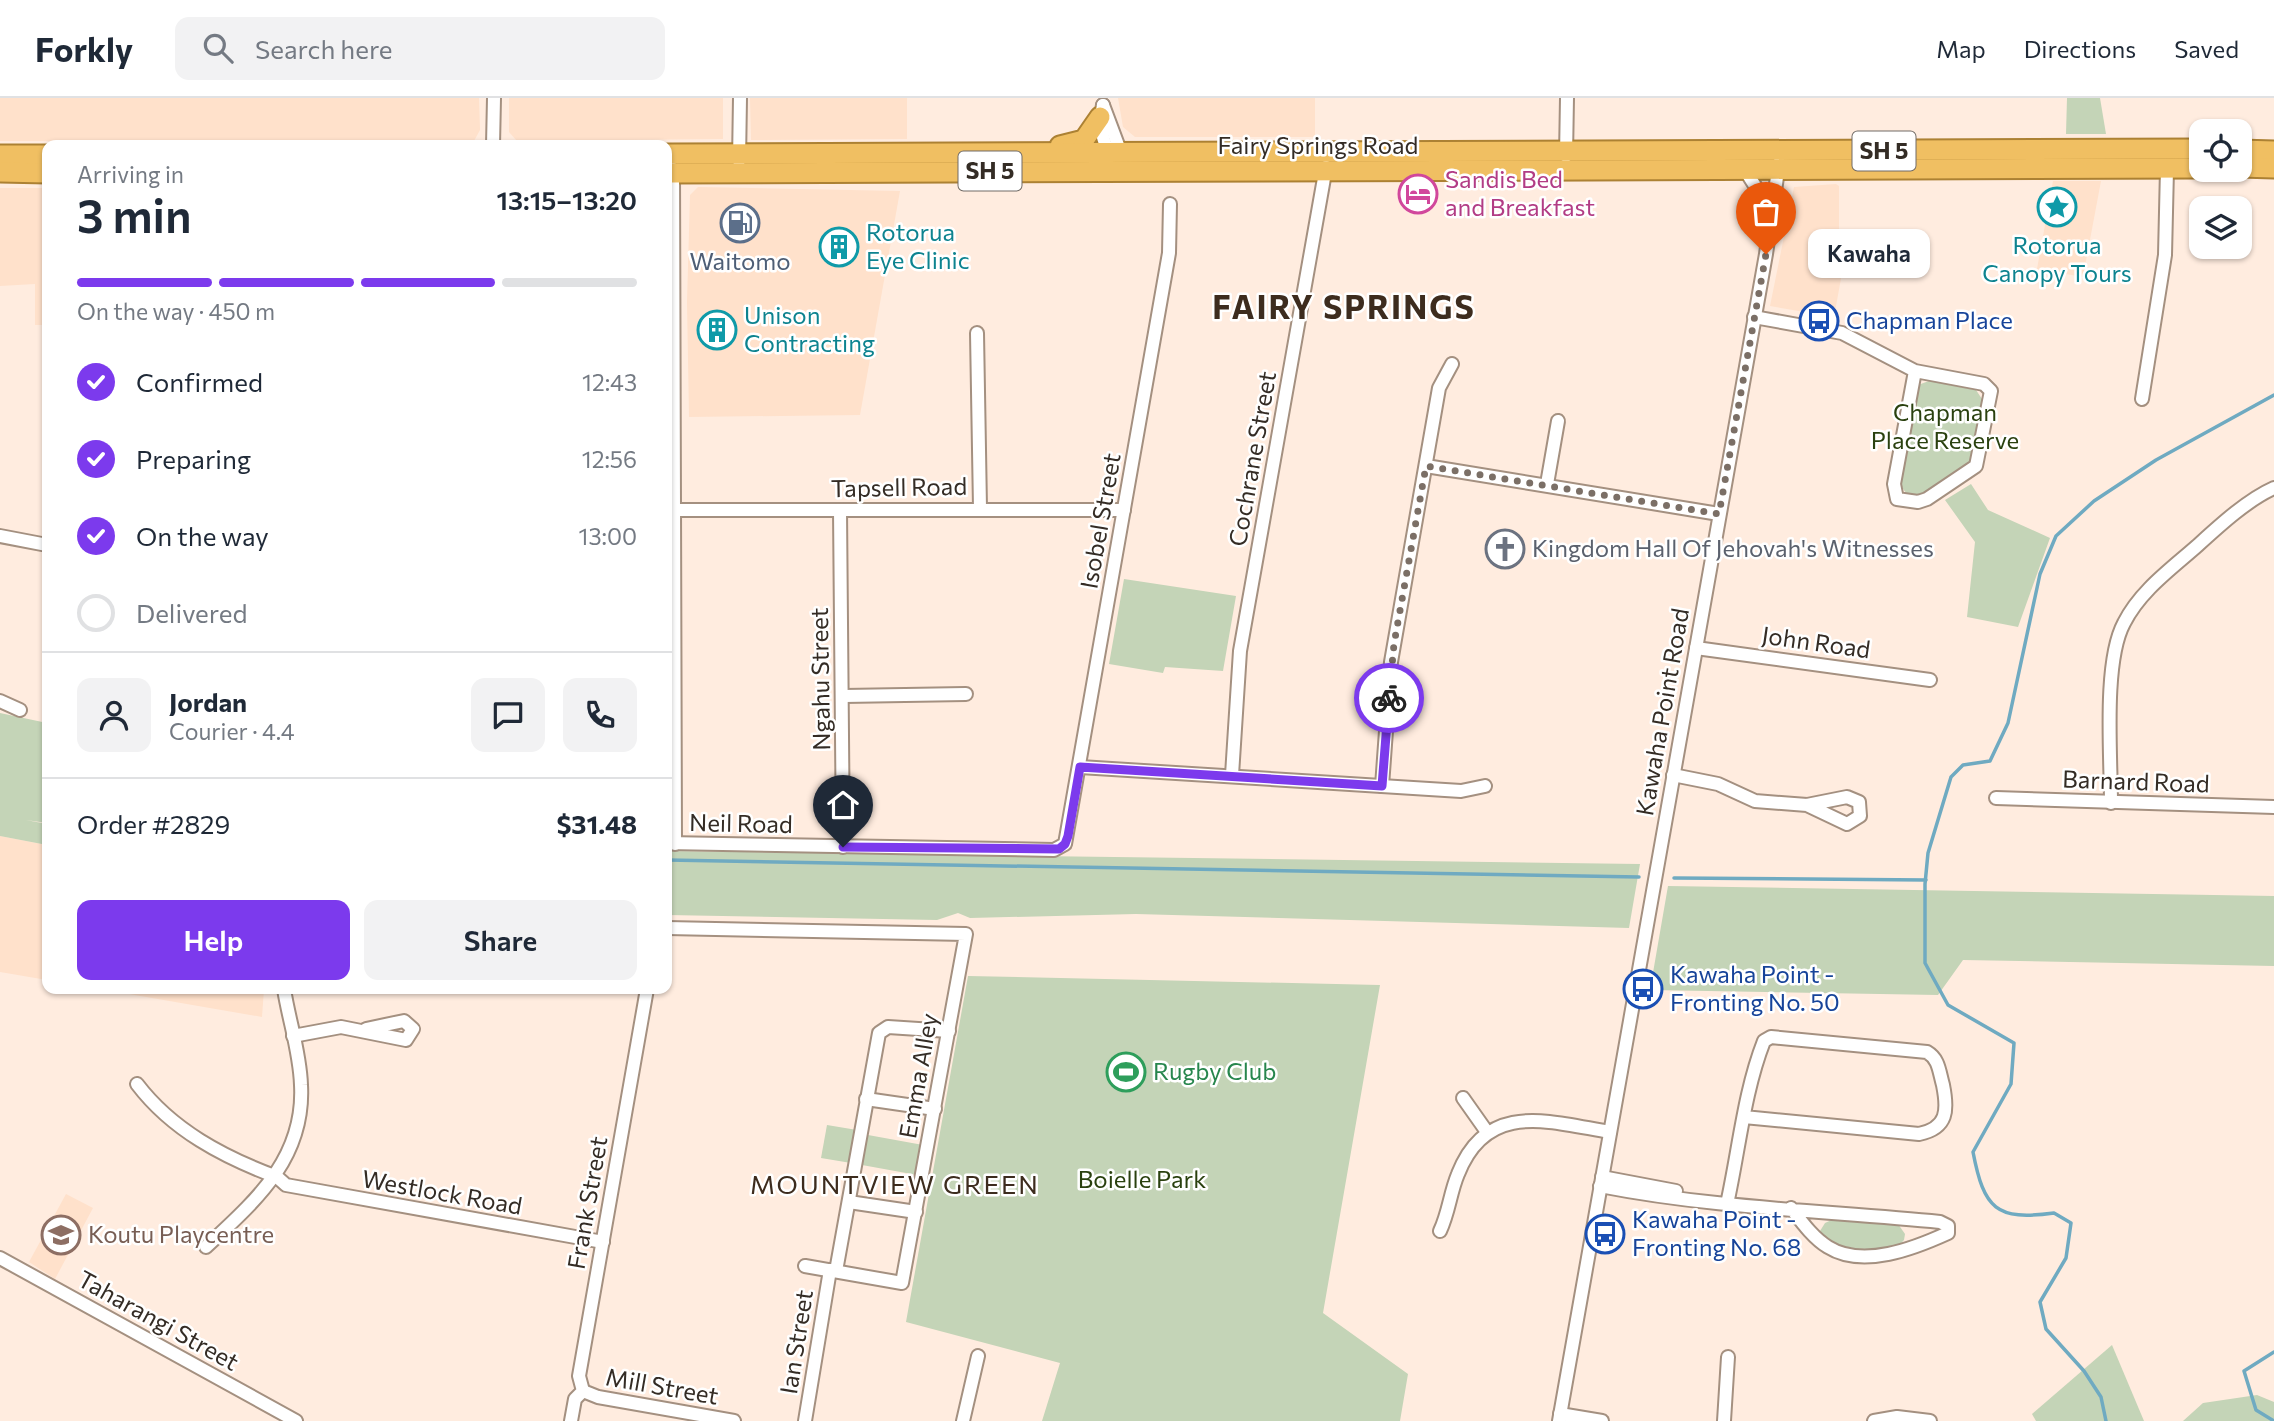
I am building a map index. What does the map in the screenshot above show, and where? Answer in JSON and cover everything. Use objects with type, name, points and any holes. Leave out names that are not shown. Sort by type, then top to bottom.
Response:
[{"type":"highway","points":[[979,154],[1008,146],[1070,145],[1089,135],[1101,107]]},
{"type":"highway","points":[[2074,149],[2101,157],[2161,158],[2167,161],[2167,169]]},
{"type":"highway","name":"Fairy Springs Road","points":[[1567,161],[1745,170],[1779,161],[1962,150],[2189,149]]},
{"type":"highway","points":[[1962,150],[1969,170]]},
{"type":"highway","points":[[2252,150],[2274,150]]},
{"type":"highway","name":"Fairy Springs Road","points":[[672,164],[739,163],[888,154],[1116,151],[1326,162],[1779,161],[1969,170],[2189,168]]},
{"type":"highway","name":"SH 5","points":[[1003,172],[1027,164],[1091,163],[1116,151],[1128,163],[1166,164],[1185,171]]},
{"type":"highway","points":[[888,154],[902,161],[945,162],[949,171]]},
{"type":"highway","points":[[7,164],[42,156]]},
{"type":"highway","name":"Fairy Springs Road","points":[[739,163],[1003,172],[1185,171],[1326,162]]},
{"type":"highway","points":[[7,164],[42,172]]},
{"type":"highway","points":[[2252,167],[2274,168]]},
{"type":"street","points":[[494,98],[494,140]]},
{"type":"street","points":[[739,163],[740,98]]},
{"type":"street","points":[[1567,98],[1567,161]]},
{"type":"street","points":[[1101,107],[1105,146],[1116,151]]},
{"type":"street","name":"Kawaha Point Road","points":[[1560,1417],[1766,254],[1779,161]]},
{"type":"street","name":"Cochrane Street","points":[[1232,775],[1240,651],[1326,162]]},
{"type":"street","points":[[2142,399],[2165,255],[2167,169]]},
{"type":"street","name":"Kawaha Point Road","points":[[1745,170],[1762,199],[1766,254]]},
{"type":"street","name":"Isobel Street","points":[[1065,844],[1169,253],[1170,204]]},
{"type":"street","points":[[672,302],[675,510],[672,614]]},
{"type":"street","points":[[1754,317],[1842,333],[1915,371],[1984,384],[1991,391],[1976,466],[1965,477],[1918,502],[1897,499],[1894,484],[1915,371]]},
{"type":"street","points":[[977,333],[980,508]]},
{"type":"street","points":[[1382,786],[1391,662],[1439,388],[1452,365]]},
{"type":"street","points":[[1547,484],[1558,421]]},
{"type":"street","points":[[1426,466],[1719,514]]},
{"type":"street","points":[[2111,803],[2112,666],[2123,623],[2149,588],[2207,537],[2274,488]]},
{"type":"street","name":"Tapsell Road","points":[[675,510],[1124,510]]},
{"type":"street","name":"Ngahu Street","points":[[840,510],[844,696],[843,847]]},
{"type":"street","points":[[0,536],[42,544]]},
{"type":"street","name":"John Road","points":[[1696,648],[1930,680]]},
{"type":"street","points":[[844,696],[966,694]]},
{"type":"street","points":[[0,701],[20,710]]},
{"type":"street","points":[[1080,767],[1461,791],[1485,786]]},
{"type":"street","points":[[1673,775],[1718,784],[1755,801],[1807,805]]},
{"type":"street","name":"Barnard Road","points":[[1996,798],[2274,807]]},
{"type":"street","name":"Neil Road","points":[[672,844],[1054,850],[1065,844]]},
{"type":"street","name":"Emma Alley","points":[[672,928],[966,934],[902,1283],[833,1271]]},
{"type":"street","points":[[206,1247],[277,1177],[284,1165],[302,1095],[284,994]]},
{"type":"street","name":"Frank Street","points":[[571,1421],[575,1399],[583,1391],[579,1377],[646,994]]},
{"type":"street","points":[[293,1036],[332,1027],[366,1029]]},
{"type":"street","name":"Ian Street","points":[[805,1421],[849,1202],[866,1099],[883,1029],[949,1031]]},
{"type":"street","points":[[1727,1204],[1744,1117],[1764,1041],[1781,1035],[1927,1052],[1937,1062],[1948,1107],[1941,1124],[1932,1131],[1919,1134],[1744,1117]]},
{"type":"street","name":"Westlock Road","points":[[137,1084],[152,1103],[195,1138],[277,1177],[286,1185],[603,1242]]},
{"type":"street","points":[[1463,1097],[1487,1132]]},
{"type":"street","points":[[866,1099],[935,1109]]},
{"type":"street","points":[[1440,1231],[1448,1214],[1457,1175],[1487,1132],[1520,1120],[1610,1132]]},
{"type":"street","points":[[1601,1182],[1685,1201],[1791,1208],[1940,1222],[1948,1226],[1948,1233],[1897,1254],[1867,1256],[1833,1250],[1811,1232],[1791,1208]]},
{"type":"street","points":[[849,1202],[916,1212]]},
{"type":"street","name":"Taharangi Street","points":[[0,1258],[296,1421]]},
{"type":"street","points":[[805,1266],[833,1271]]},
{"type":"street","points":[[963,1421],[978,1356]]},
{"type":"street","points":[[1724,1421],[1728,1357]]},
{"type":"street","name":"Mill Street","points":[[583,1391],[598,1397],[734,1421]]},
{"type":"street","points":[[1560,1417],[1602,1421]]},
{"type":"street","points":[[1874,1421],[1897,1417],[1930,1421]]},
{"type":"shaded area","points":[[0,98],[479,98],[480,130],[475,140],[0,141]]},
{"type":"shaded area","points":[[509,98],[723,98],[723,139],[516,140],[509,132]]},
{"type":"shaded area","points":[[750,98],[907,98],[907,139],[751,140]]},
{"type":"shaded area","points":[[1118,98],[1315,98],[1315,137],[1135,137],[1123,127]]},
{"type":"shaded area","points":[[2053,181],[2101,181],[2083,277],[2037,269]]},
{"type":"shaded area","points":[[1839,186],[1839,239],[1848,240],[1834,317],[1770,306],[1794,187]]},
{"type":"shaded area","points":[[698,187],[900,191],[860,415],[689,417],[687,302],[690,195]]},
{"type":"shaded area","points":[[0,188],[42,188],[42,325],[35,325],[35,284],[0,286]]},
{"type":"shaded area","points":[[0,836],[42,844],[42,979],[0,972]]},
{"type":"shaded area","points":[[129,994],[264,994],[262,1017]]},
{"type":"shaded area","name":"Koutu Playcentre","points":[[66,1194],[93,1208],[55,1279],[29,1262]]},
{"type":"green space","points":[[2067,98],[2100,98],[2106,134],[2066,134]]},
{"type":"green space","name":"Chapman Place Reserve","points":[[1929,381],[1976,390],[1984,402],[1978,440],[1968,464],[1935,488],[1915,496],[1909,495],[1900,482],[1918,385]]},
{"type":"green space","points":[[1971,484],[1988,510],[2050,538],[2018,627],[1967,617],[1975,542],[1945,500]]},
{"type":"green space","points":[[1124,579],[1236,596],[1223,671],[1165,667],[1163,673],[1109,664]]},
{"type":"green space","points":[[0,713],[42,722],[42,822],[26,820],[42,823],[42,844],[0,836]]},
{"type":"green space","points":[[672,851],[1640,864],[1629,928],[1136,914],[970,918],[958,913],[937,920],[672,915]]},
{"type":"green space","points":[[1668,886],[2274,896],[2274,966],[1963,960],[1938,995],[1650,990]]},
{"type":"green space","name":"Boielle Park","points":[[968,976],[1380,985],[1323,1313],[1408,1374],[1400,1421],[1042,1421],[1060,1363],[906,1322]]},
{"type":"green space","points":[[827,1125],[857,1130],[851,1163],[821,1158]]},
{"type":"green space","points":[[868,1135],[923,1145],[917,1175],[862,1165]]},
{"type":"green space","points":[[1836,1218],[1898,1224],[1905,1234],[1904,1240],[1897,1246],[1877,1250],[1853,1248],[1831,1242],[1823,1238],[1820,1231],[1825,1223]]},
{"type":"green space","points":[[2112,1345],[2144,1421],[2036,1421],[2032,1414]]},
{"type":"green space","points":[[2257,1395],[2274,1402],[2274,1421],[2183,1421],[2203,1403]]},
{"type":"waterway","points":[[2106,1421],[2101,1397],[2084,1371],[2046,1329],[2040,1302],[2066,1258],[2071,1223],[2054,1213],[2018,1215],[2006,1212],[1996,1207],[1982,1187],[1973,1152],[2011,1084],[2014,1043],[1948,1005],[1925,963],[1925,884],[1928,853],[1951,777],[1963,765],[1990,761],[2008,723],[2040,574],[2056,536],[2094,501],[2156,460],[2274,395]]},
{"type":"waterway","points":[[672,860],[1639,877]]},
{"type":"waterway","points":[[1674,878],[1926,880]]},
{"type":"waterway","points":[[2274,1352],[2244,1371],[2256,1410],[2274,1421]]},
{"type":"way so far","points":[[1389,698],[1391,662],[1426,466],[1538,482],[1719,514],[1766,254]]},
{"type":"place","name":"Sandis Bed and Breakfast","points":[[1418,194]]},
{"type":"place","name":"Rotorua Canopy Tours","points":[[2057,207]]},
{"type":"place","name":"Waitomo","points":[[740,223]]},
{"type":"place","name":"Rotorua Eye Clinic","points":[[839,247]]},
{"type":"place","name":"Kawaha","points":[[1766,254]]},
{"type":"place","name":"Chapman Place","points":[[1819,321]]},
{"type":"place","name":"Unison Contracting","points":[[717,330]]},
{"type":"place","name":"Kingdom Hall Of Jehovah's Witnesses","points":[[1505,549]]},
{"type":"place","name":"Kawaha Point - Fronting No. 50","points":[[1643,989]]},
{"type":"place","name":"Rugby Club","points":[[1126,1072]]},
{"type":"place","name":"Kawaha Point - Fronting No. 68","points":[[1605,1234]]},
{"type":"place","name":"Koutu Playcentre","points":[[61,1235]]},
{"type":"district","name":"FAIRY SPRINGS","points":[[1344,308]]},
{"type":"district","name":"MOUNTVIEW GREEN","points":[[895,1185]]},
{"type":"route","points":[[843,847],[1059,849],[1068,836],[1080,767],[1382,786],[1389,698]]}]
